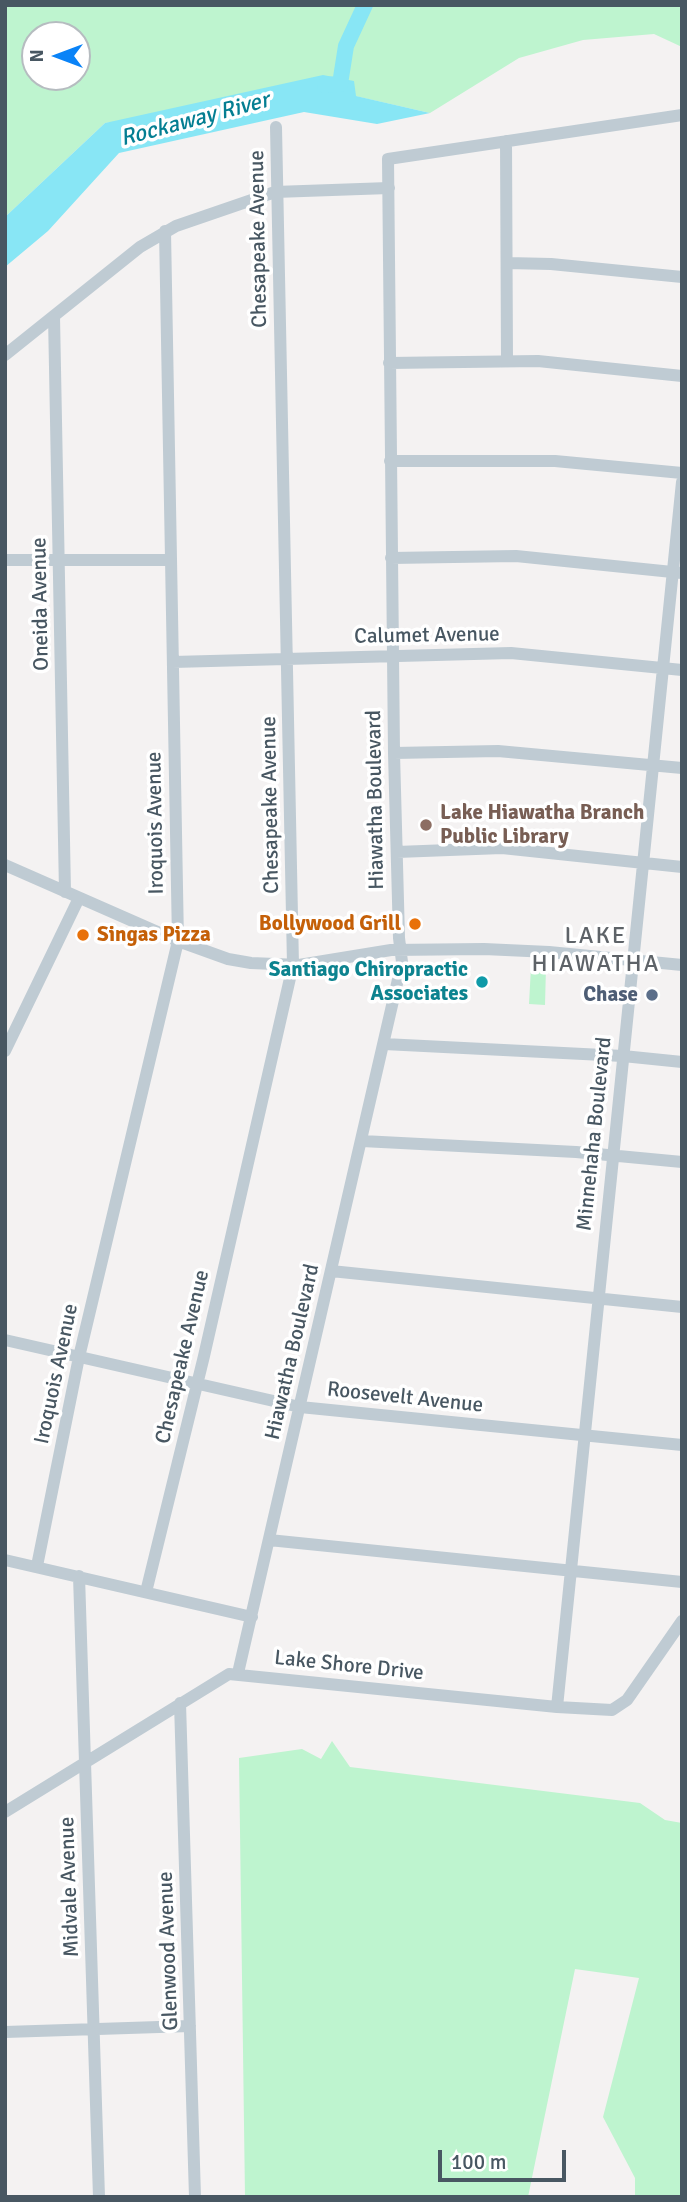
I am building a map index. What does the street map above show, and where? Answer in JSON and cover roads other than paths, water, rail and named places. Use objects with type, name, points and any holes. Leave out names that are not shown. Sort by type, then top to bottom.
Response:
[{"type":"street","points":[[507,361],[506,141],[682,115]]},
{"type":"street","name":"Chesapeake Avenue","points":[[146,1592],[293,965],[276,127]]},
{"type":"street","name":"Hiawatha Boulevard","points":[[239,1673],[402,962],[394,753],[388,159],[506,141]]},
{"type":"street","points":[[5,355],[165,231],[278,191],[389,188]]},
{"type":"street","name":"Iroquois Avenue","points":[[37,1566],[79,1357],[178,941],[165,231]]},
{"type":"street","points":[[506,263],[551,264],[682,277]]},
{"type":"street","name":"Oneida Avenue","points":[[54,316],[65,892]]},
{"type":"street","points":[[389,363],[538,361],[682,376]]},
{"type":"street","points":[[390,461],[555,461],[682,474]]},
{"type":"street","name":"Minnehaha Boulevard","points":[[557,1707],[662,668],[677,573],[682,482]]},
{"type":"street","points":[[391,558],[516,556],[677,573]]},
{"type":"street","points":[[5,560],[171,560]]},
{"type":"street","name":"Calumet Avenue","points":[[173,662],[511,653],[682,670]]},
{"type":"street","points":[[394,753],[498,751],[682,768]]},
{"type":"street","points":[[397,852],[502,848],[682,867]]},
{"type":"street","points":[[5,865],[178,941],[228,958],[265,965],[293,965],[400,949],[549,952],[682,965]]},
{"type":"street","points":[[5,1051],[79,898]]},
{"type":"street","points":[[384,1044],[623,1056],[682,1062]]},
{"type":"street","points":[[362,1141],[613,1155],[682,1162]]},
{"type":"street","points":[[331,1271],[682,1307]]},
{"type":"street","name":"Roosevelt Avenue","points":[[5,1340],[300,1406],[682,1445]]},
{"type":"street","points":[[269,1540],[682,1582]]},
{"type":"street","points":[[5,1560],[251,1617]]},
{"type":"street","name":"Midvale Avenue","points":[[79,1576],[99,2197]]},
{"type":"street","name":"Lake Shore Drive","points":[[5,1811],[222,1677],[239,1673],[557,1707],[612,1710],[622,1705],[682,1620]]},
{"type":"street","name":"Glenwood Avenue","points":[[180,1703],[195,2197]]},
{"type":"street","points":[[5,2032],[190,2026]]},
{"type":"water","points":[[323,75],[354,81],[356,96],[430,113],[377,124],[304,112],[119,153],[48,231],[5,267],[5,217],[105,123]]},
{"type":"waterway","name":"Rockaway River","points":[[325,85],[340,84],[346,46],[365,5]]},
{"type":"place","name":"Lake Hiawatha Branch Public Library","points":[[426,825]]},
{"type":"place","name":"Bollywood Grill","points":[[415,924]]},
{"type":"place","name":"Singas Pizza","points":[[83,935]]},
{"type":"place","name":"Santiago Chiropractic Associates","points":[[482,982]]},
{"type":"place","name":"Chase","points":[[652,995]]},
{"type":"district","name":"LAKE HIAWATHA","points":[[596,951]]}]
